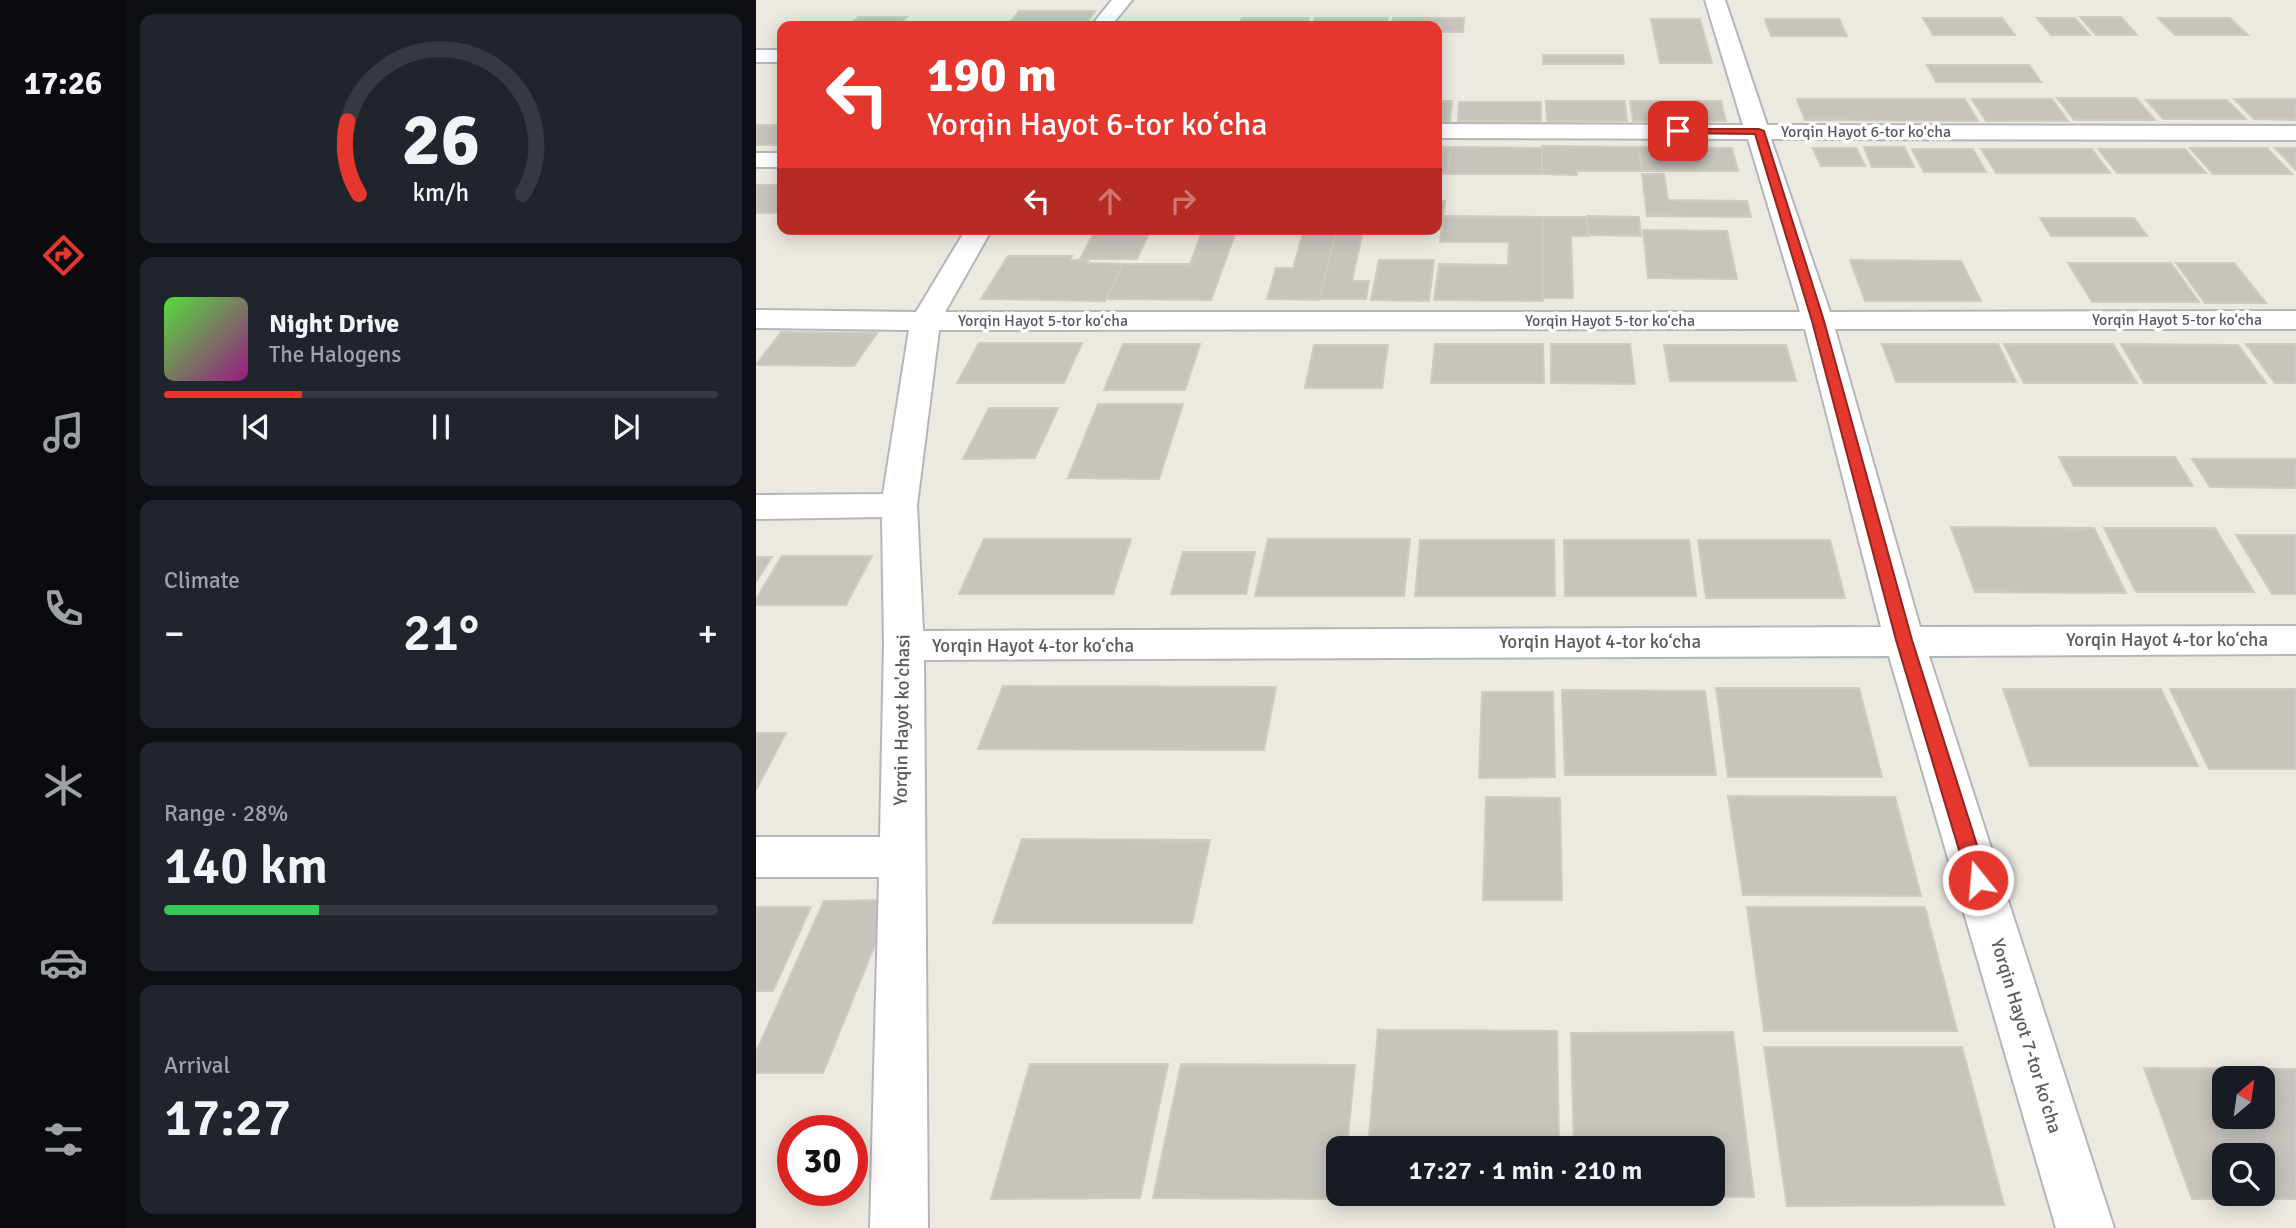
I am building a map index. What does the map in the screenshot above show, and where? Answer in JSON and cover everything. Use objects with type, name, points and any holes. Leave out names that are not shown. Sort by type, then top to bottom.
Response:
[{"type":"street","points":[[1105,21],[1122,0]]},
{"type":"street","name":"Yorqin Hayot 7-tor koʻcha","points":[[1715,0],[1818,321],[1904,640],[2085,1228]]},
{"type":"street","points":[[756,56],[777,56]]},
{"type":"street","name":"Yorqin Hayot 6-tor koʻcha","points":[[1442,131],[2296,133]]},
{"type":"street","points":[[756,160],[777,160]]},
{"type":"street","name":"Yorqin Hayot ko'chasi","points":[[899,1228],[904,646],[899,505],[925,321],[975,235]]},
{"type":"street","name":"Yorqin Hayot 5-tor koʻcha","points":[[756,319],[2296,320]]},
{"type":"street","points":[[756,507],[899,505]]},
{"type":"street","name":"Yorqin Hayot 4-tor koʻcha","points":[[904,646],[2296,640]]},
{"type":"street","points":[[756,857],[901,858]]},
{"type":"building","points":[[1019,11],[1095,11],[1088,21],[1011,21]]},
{"type":"building","points":[[858,17],[907,17],[903,21],[854,21]]},
{"type":"building","points":[[2080,17],[2121,17],[2137,35],[2096,35]]},
{"type":"building","points":[[1242,18],[1309,18],[1308,21],[1240,21]]},
{"type":"building","points":[[1315,18],[1388,18],[1387,21],[1314,21]]},
{"type":"building","points":[[1393,18],[1464,18],[1463,32],[1442,32],[1442,21],[1392,21]]},
{"type":"building","points":[[1923,18],[2002,18],[2015,35],[1933,35]]},
{"type":"building","points":[[2037,18],[2075,18],[2090,35],[2051,35]]},
{"type":"building","points":[[2158,18],[2230,18],[2248,35],[2175,35]]},
{"type":"building","points":[[1651,19],[1700,19],[1712,63],[1660,63]]},
{"type":"building","points":[[1765,19],[1839,19],[1847,36],[1771,36]]},
{"type":"building","points":[[1543,55],[1623,55],[1624,64],[1543,64]]},
{"type":"building","points":[[1927,65],[2029,65],[2041,82],[1936,82]]},
{"type":"building","points":[[2057,98],[2136,98],[2155,120],[2074,120]]},
{"type":"building","points":[[1797,99],[1965,99],[1978,121],[1805,120]]},
{"type":"building","points":[[1972,99],[2052,99],[2068,121],[1986,121]]},
{"type":"building","points":[[2234,99],[2296,99],[2296,120],[2254,119]]},
{"type":"building","points":[[2146,100],[2227,100],[2246,119],[2163,119]]},
{"type":"building","points":[[1442,101],[1452,101],[1450,121],[1442,121]]},
{"type":"building","points":[[1546,101],[1625,101],[1627,121],[1547,121]]},
{"type":"building","points":[[1630,101],[1721,101],[1726,121],[1633,121]]},
{"type":"building","points":[[1459,102],[1541,102],[1541,121],[1458,121]]},
{"type":"building","points":[[756,125],[777,125],[777,145],[756,145]]},
{"type":"building","points":[[1542,146],[1639,147],[1642,171],[1542,174]]},
{"type":"building","points":[[1442,147],[1451,147],[1448,174],[1442,173]]},
{"type":"building","points":[[1451,147],[1542,148],[1542,174],[1448,174]]},
{"type":"building","points":[[1639,147],[1732,148],[1738,171],[1642,171]]},
{"type":"building","points":[[1864,147],[1904,147],[1914,167],[1872,167]]},
{"type":"building","points":[[1813,148],[1856,148],[1865,166],[1821,166]]},
{"type":"building","points":[[2190,148],[2267,148],[2292,174],[2213,174]]},
{"type":"building","points":[[2275,148],[2296,148],[2296,170]]},
{"type":"building","points":[[1912,149],[1973,149],[1986,172],[1924,172]]},
{"type":"building","points":[[1981,149],[2092,149],[2110,173],[1996,173]]},
{"type":"building","points":[[2098,149],[2185,149],[2206,173],[2117,173]]},
{"type":"building","points":[[1642,174],[1664,174],[1668,200],[1747,201],[1751,217],[1647,216]]},
{"type":"building","points":[[756,185],[777,185],[777,213],[756,213]]},
{"type":"building","points":[[1443,216],[1543,217],[1543,301],[1434,300],[1439,264],[1508,265],[1509,242],[1440,242]]},
{"type":"building","points":[[1587,216],[1639,217],[1641,236],[1588,235]]},
{"type":"building","points":[[1543,217],[1587,217],[1588,236],[1571,236],[1573,298],[1543,298]]},
{"type":"building","points":[[2040,218],[2134,218],[2147,236],[2051,236]]},
{"type":"building","points":[[1643,230],[1727,231],[1737,279],[1648,278]]},
{"type":"building","points":[[1093,235],[1148,235],[1137,259],[1080,259]]},
{"type":"building","points":[[1201,235],[1235,235],[1211,300],[1106,299],[1123,264],[1190,264]]},
{"type":"building","points":[[1302,235],[1335,235],[1319,300],[1267,299],[1276,268],[1293,268]]},
{"type":"building","points":[[1336,235],[1362,235],[1352,281],[1369,281],[1366,299],[1320,299]]},
{"type":"building","points":[[1008,256],[1072,256],[1070,260],[1089,260],[1087,263],[1123,264],[1105,301],[981,299]]},
{"type":"building","points":[[1379,260],[1434,260],[1429,301],[1371,300]]},
{"type":"building","points":[[1850,260],[1961,261],[1981,301],[1865,301]]},
{"type":"building","points":[[2068,263],[2171,263],[2199,302],[2092,302]]},
{"type":"building","points":[[2176,263],[2234,263],[2266,303],[2205,303]]},
{"type":"building","points":[[781,332],[877,333],[854,366],[756,365]]},
{"type":"building","points":[[979,343],[1082,343],[1064,383],[957,383]]},
{"type":"building","points":[[1123,344],[1200,344],[1185,390],[1104,390]]},
{"type":"building","points":[[1435,344],[1543,344],[1544,383],[1431,383]]},
{"type":"building","points":[[1551,344],[1630,344],[1635,384],[1551,383]]},
{"type":"building","points":[[1882,344],[1998,344],[2016,382],[1896,382]]},
{"type":"building","points":[[2004,344],[2113,344],[2137,383],[2024,383]]},
{"type":"building","points":[[2121,344],[2238,345],[2266,383],[2144,383]]},
{"type":"building","points":[[2246,344],[2296,344],[2296,383],[2275,383]]},
{"type":"building","points":[[1314,345],[1388,345],[1382,388],[1305,388]]},
{"type":"building","points":[[1664,345],[1786,345],[1796,381],[1670,381]]},
{"type":"building","points":[[1098,404],[1183,404],[1159,479],[1068,478]]},
{"type":"building","points":[[989,408],[1058,408],[1035,458],[963,459]]},
{"type":"building","points":[[2059,457],[2175,457],[2193,486],[2074,486]]},
{"type":"building","points":[[2192,459],[2296,459],[2296,488],[2210,487]]},
{"type":"building","points":[[1951,527],[2094,528],[2126,593],[1975,592]]},
{"type":"building","points":[[2104,528],[2215,528],[2254,592],[2136,592]]},
{"type":"building","points":[[2236,535],[2296,535],[2296,594],[2272,594]]},
{"type":"building","points":[[984,539],[1131,539],[1113,594],[959,594]]},
{"type":"building","points":[[1268,539],[1410,539],[1404,596],[1255,596]]},
{"type":"building","points":[[1420,540],[1554,540],[1555,596],[1415,596]]},
{"type":"building","points":[[1564,540],[1689,540],[1696,596],[1565,596]]},
{"type":"building","points":[[1698,540],[1830,540],[1845,598],[1706,598]]},
{"type":"building","points":[[1183,552],[1255,552],[1246,594],[1171,594]]},
{"type":"building","points":[[782,556],[872,556],[846,605],[756,605],[756,599]]},
{"type":"building","points":[[756,557],[772,557],[756,582]]},
{"type":"building","points":[[1003,686],[1276,687],[1264,750],[978,749]]},
{"type":"building","points":[[1716,688],[1859,688],[1882,777],[1728,777]]},
{"type":"building","points":[[2003,689],[2161,689],[2198,766],[2030,766]]},
{"type":"building","points":[[2170,689],[2296,689],[2296,769],[2209,769]]},
{"type":"building","points":[[1562,690],[1705,691],[1716,775],[1565,775]]},
{"type":"building","points":[[1482,692],[1553,692],[1555,777],[1479,778]]},
{"type":"building","points":[[756,733],[786,733],[756,790]]},
{"type":"building","points":[[1728,796],[1895,797],[1921,896],[1743,895]]},
{"type":"building","points":[[1486,797],[1560,798],[1562,900],[1483,900]]},
{"type":"building","points":[[1022,839],[1210,840],[1192,923],[993,923]]},
{"type":"building","points":[[893,900],[823,1073],[756,1073],[756,1052],[824,901]]},
{"type":"building","points":[[756,907],[811,907],[773,991],[756,991]]},
{"type":"building","points":[[1747,907],[1925,907],[1957,1031],[1764,1031]]},
{"type":"building","points":[[1378,1030],[1557,1031],[1559,1136],[1369,1136]]},
{"type":"building","points":[[1733,1032],[1754,1197],[1725,1197],[1725,1136],[1574,1136],[1571,1033]]},
{"type":"building","points":[[1764,1047],[1962,1047],[2004,1205],[1787,1206]]},
{"type":"building","points":[[1030,1064],[1168,1064],[1140,1198],[991,1199]]},
{"type":"building","points":[[1181,1064],[1355,1065],[1348,1136],[1326,1136],[1326,1199],[1153,1198]]},
{"type":"building","points":[[2144,1068],[2212,1068],[2212,1129],[2275,1129],[2275,1069],[2296,1069],[2296,1199],[2275,1199],[2275,1143],[2212,1143],[2212,1199],[2192,1199]]},
{"type":"route","points":[[1678,131],[1759,131],[1818,321],[1904,640],[1978,880]]}]
